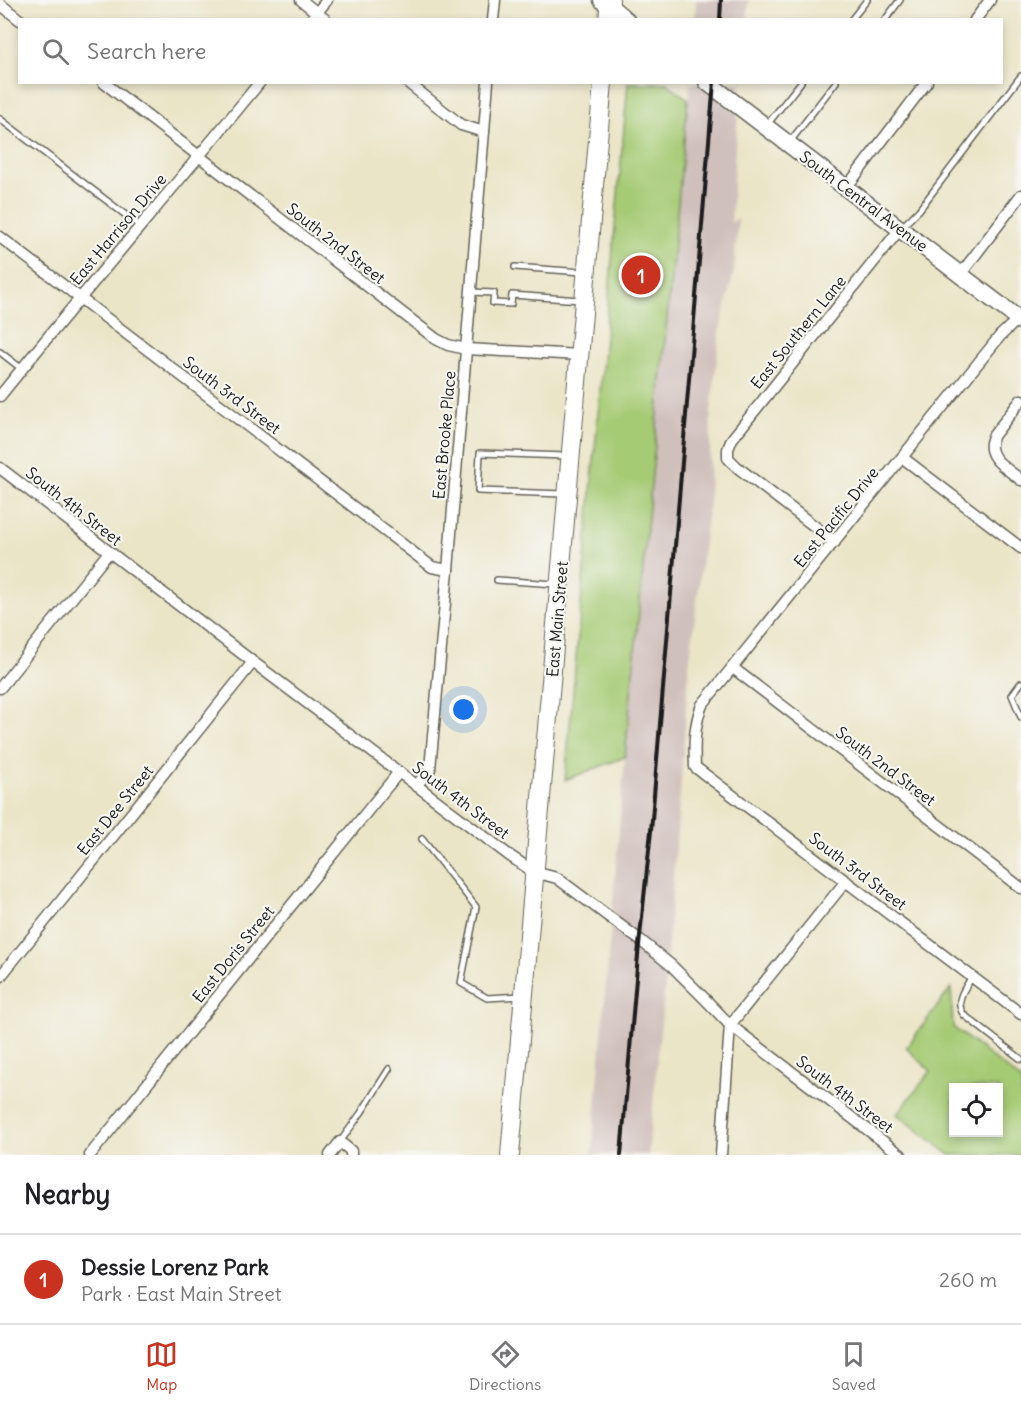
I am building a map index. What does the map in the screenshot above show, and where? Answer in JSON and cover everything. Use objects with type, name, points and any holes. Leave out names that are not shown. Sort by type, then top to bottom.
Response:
[{"type":"main road","name":"East Main Street","points":[[510,1155],[603,84]]},
{"type":"street","points":[[301,0],[318,17],[327,0]]},
{"type":"street","points":[[494,18],[495,0]]},
{"type":"street","points":[[976,18],[990,0]]},
{"type":"street","points":[[0,4],[18,18]]},
{"type":"street","points":[[607,6],[623,18]]},
{"type":"street","name":"South 2nd Street","points":[[106,84],[436,339],[448,345],[466,349],[580,355]]},
{"type":"street","name":"East Harrison Drive","points":[[0,396],[258,84]]},
{"type":"street","points":[[410,84],[461,125],[484,132]]},
{"type":"street","name":"East Brooke Place","points":[[416,786],[430,769],[488,84]]},
{"type":"street","name":"South Central Avenue","points":[[710,84],[1020,318]]},
{"type":"street","points":[[846,188],[925,84]]},
{"type":"street","points":[[960,275],[1021,195]]},
{"type":"street","name":"East Southern Lane","points":[[835,542],[737,467],[728,458],[728,449],[732,439],[900,229]]},
{"type":"street","name":"South 3rd Street","points":[[0,237],[432,567],[448,570]]},
{"type":"street","name":"East Pacific Drive","points":[[694,743],[702,705],[1000,336],[1020,318]]},
{"type":"street","points":[[1021,399],[994,435],[990,447],[997,462],[1021,480]]},
{"type":"street","points":[[903,458],[1021,548]]},
{"type":"street","name":"South 4th Street","points":[[0,468],[510,856],[534,872],[557,878],[640,940],[672,966],[730,1025],[901,1155]]},
{"type":"street","points":[[0,688],[109,552]]},
{"type":"street","name":"East Dee Street","points":[[0,976],[253,662]]},
{"type":"street","name":"South 2nd Street","points":[[733,668],[1021,888]]},
{"type":"street","name":"South 3rd Street","points":[[694,743],[695,766],[1021,1014]]},
{"type":"street","name":"East Doris Street","points":[[90,1155],[399,772]]},
{"type":"street","points":[[723,1154],[730,1025],[846,881]]},
{"type":"street","points":[[330,1155],[340,1142],[351,1151],[351,1155]]},
{"type":"lane","points":[[854,18],[867,0]]},
{"type":"lane","points":[[886,18],[900,0]]},
{"type":"lane","points":[[900,229],[919,210],[1021,76]]},
{"type":"lane","points":[[766,127],[799,84]]},
{"type":"lane","points":[[789,144],[834,84]]},
{"type":"lane","points":[[0,119],[140,226]]},
{"type":"lane","points":[[515,267],[587,272]]},
{"type":"lane","points":[[471,292],[494,293],[493,303],[511,304],[512,295],[584,300]]},
{"type":"lane","points":[[0,352],[22,369]]},
{"type":"lane","points":[[568,494],[478,491],[480,453],[571,456]]},
{"type":"lane","points":[[497,580],[560,585]]},
{"type":"lane","points":[[1021,683],[1012,695],[1021,717]]},
{"type":"lane","points":[[422,839],[476,907],[461,982],[487,998],[524,996]]},
{"type":"lane","points":[[972,977],[962,992],[960,1009],[964,1015],[1021,1059]]},
{"type":"lane","points":[[340,1142],[362,1113],[389,1069]]},
{"type":"shaded area","points":[[696,0],[749,0],[747,18],[695,18]]},
{"type":"shaded area","points":[[690,84],[741,84],[731,223],[738,218],[734,271],[720,330],[711,412],[709,500],[689,667],[664,992],[648,1155],[592,1155],[625,757]]},
{"type":"green space","points":[[628,84],[668,84],[688,99],[625,757],[565,780]]},
{"type":"green space","points":[[951,988],[953,1027],[1021,1080],[1021,1155],[950,1155],[897,1114],[931,1071],[906,1048]]},
{"type":"railway","points":[[720,18],[721,0]]},
{"type":"railway","points":[[621,1155],[651,831],[714,84]]},
{"type":"place","name":"Dessie Lorenz Park","points":[[641,275]]}]
